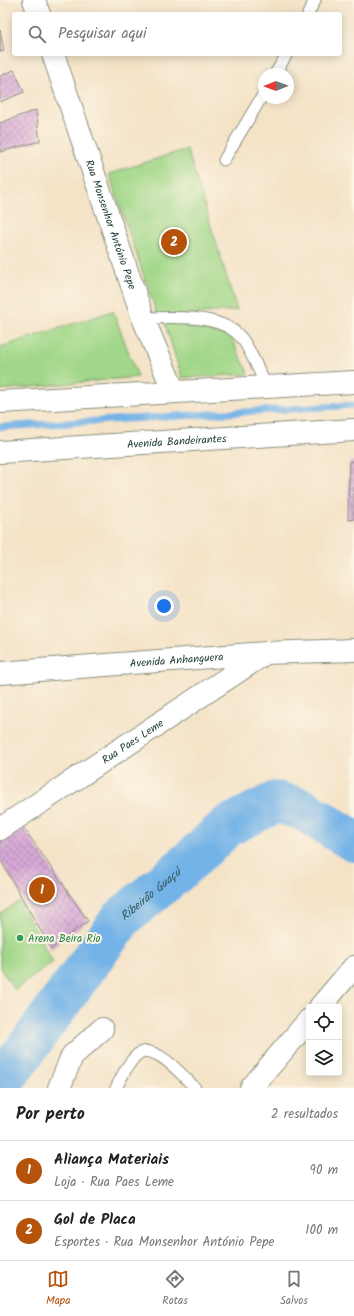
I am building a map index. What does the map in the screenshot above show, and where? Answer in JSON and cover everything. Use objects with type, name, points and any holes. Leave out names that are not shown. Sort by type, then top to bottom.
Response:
[{"type":"street","points":[[34,0],[38,12]]},
{"type":"street","name":"Rua Monsenhor António Pepe","points":[[54,56],[143,318],[174,392]]},
{"type":"street","points":[[0,402],[354,382]]},
{"type":"street","name":"Avenida Bandeirantes","points":[[0,452],[354,430]]},
{"type":"street","name":"Avenida Anhanguera","points":[[0,672],[265,653],[354,650]]},
{"type":"street","name":"Rua Paes Leme","points":[[0,829],[265,653]]},
{"type":"street","points":[[323,1004],[354,967]]},
{"type":"street","points":[[251,1088],[306,1024]]},
{"type":"street","points":[[60,1088],[72,1056],[102,1029]]},
{"type":"lane","points":[[309,12],[315,0]]},
{"type":"lane","points":[[279,68],[286,56]]},
{"type":"lane","points":[[224,160],[258,103]]},
{"type":"lane","points":[[143,318],[187,318],[218,322],[231,328],[242,339],[267,386]]},
{"type":"lane","points":[[116,1088],[131,1062],[137,1055],[143,1051],[151,1051],[162,1057],[195,1088]]},
{"type":"green space","points":[[187,149],[237,310],[158,317],[109,174]]},
{"type":"green space","points":[[113,311],[138,377],[0,390],[0,347]]},
{"type":"green space","points":[[164,321],[230,336],[249,374],[182,378]]},
{"type":"green space","name":"Arena Beira Rio","points":[[19,901],[53,962],[15,990],[0,968],[0,914]]},
{"type":"building","points":[[0,30],[4,51],[0,52]]},
{"type":"building","points":[[14,70],[24,92],[0,102],[0,76]]},
{"type":"building","points":[[36,110],[40,141],[0,152],[0,123]]},
{"type":"building","points":[[354,461],[354,519],[348,520],[349,462]]},
{"type":"building","points":[[17,818],[88,921],[51,949],[0,859],[0,829]]},
{"type":"waterway","points":[[0,427],[354,405]]},
{"type":"waterway","name":"Ribeirão Guaçú","points":[[0,1085],[122,918],[182,868],[228,826],[276,802],[302,809],[354,841]]},
{"type":"place","name":"Gol de Placa","points":[[174,242]]},
{"type":"place","name":"Aliança Materiais","points":[[42,890]]},
{"type":"place","name":"Arena Beira Rio","points":[[20,938]]}]
